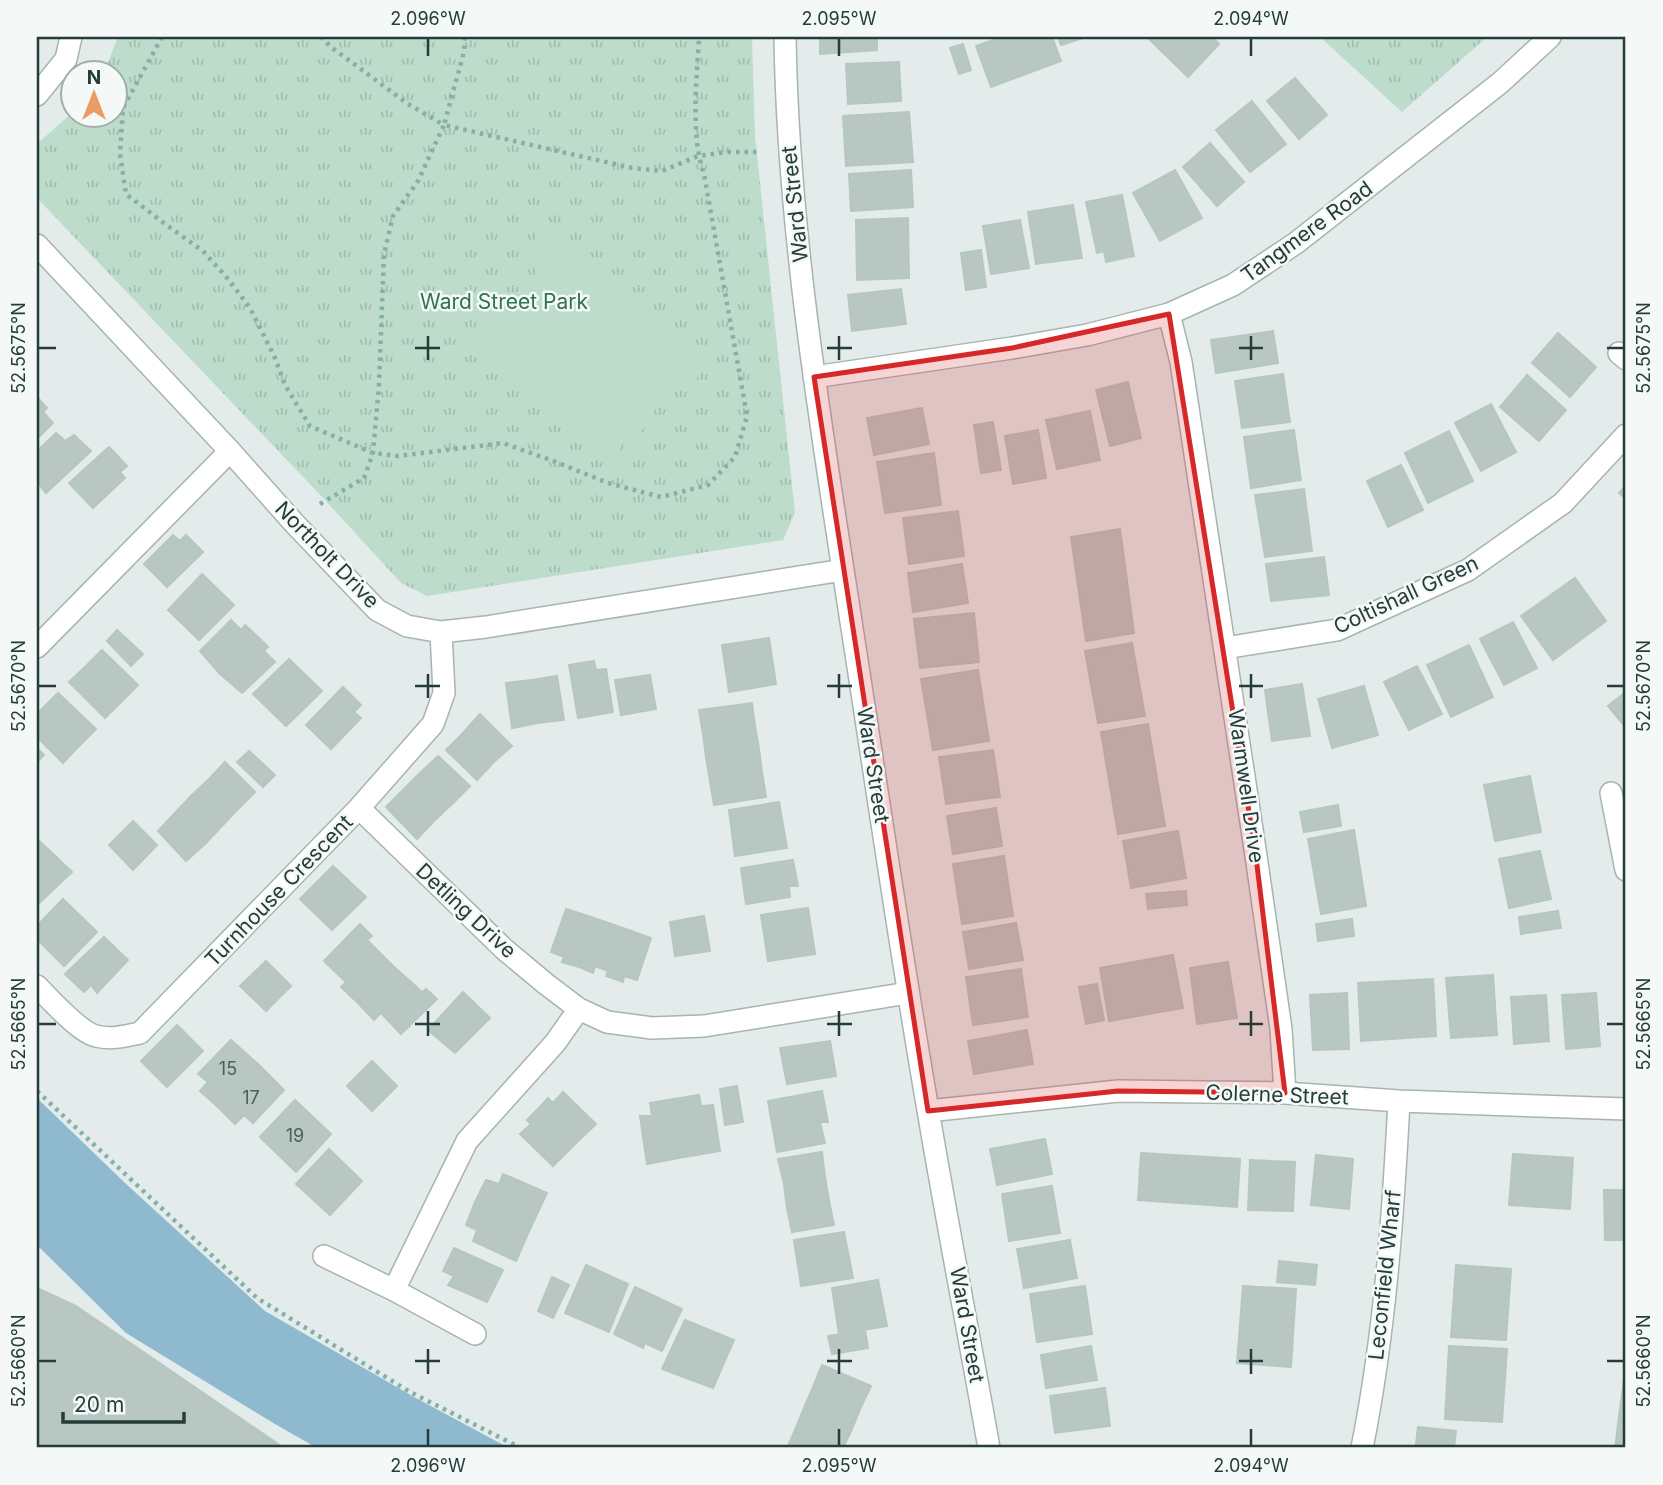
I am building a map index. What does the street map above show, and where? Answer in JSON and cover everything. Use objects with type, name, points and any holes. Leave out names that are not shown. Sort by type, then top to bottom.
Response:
[{"type":"street","points":[[37,95],[66,59],[71,37]]},
{"type":"street","name":"Ward Street","points":[[785,37],[789,152],[814,377],[908,993],[989,1448]]},
{"type":"street","name":"Tangmere Road","points":[[814,377],[1087,335],[1170,314],[1233,285],[1296,243],[1500,83],[1550,37]]},
{"type":"street","name":"Northolt Drive","points":[[37,245],[377,610],[407,626],[441,632],[499,625],[844,570]]},
{"type":"street","name":"Warmwell Drive","points":[[1170,314],[1181,362],[1225,648],[1281,1029],[1285,1093]]},
{"type":"street","name":"Coltishall Green","points":[[1225,648],[1337,631],[1468,570],[1563,503],[1626,435]]},
{"type":"street","points":[[37,647],[230,452]]},
{"type":"street","name":"Turnhouse Crescent","points":[[37,986],[75,1023],[94,1036],[119,1038],[140,1033],[359,808],[433,724],[444,693],[441,632]]},
{"type":"street","points":[[1611,793],[1624,846],[1626,870]]},
{"type":"street","name":"Detling Drive","points":[[359,808],[504,949],[579,1009],[607,1022],[652,1028],[704,1026],[908,993]]},
{"type":"street","points":[[394,1290],[467,1141],[555,1043],[579,1009]]},
{"type":"street","name":"Colerne Street","points":[[928,1111],[1118,1091],[1285,1093],[1399,1101],[1626,1109]]},
{"type":"street","name":"Leconfield Wharf","points":[[1362,1448],[1373,1395],[1386,1289],[1399,1101]]},
{"type":"street","points":[[324,1256],[475,1334]]},
{"type":"path","points":[[162,37],[123,108],[120,154],[126,194],[203,251],[228,279],[250,307],[285,384],[310,426],[373,453],[398,456],[503,443],[608,482],[661,497],[708,485],[735,457],[747,416],[704,174],[698,156],[696,95],[699,37]]},
{"type":"path","points":[[321,37],[408,104],[444,125],[632,168],[662,171],[698,156],[727,152],[789,152]]},
{"type":"path","points":[[294,523],[325,500],[364,478],[373,453],[379,384],[384,254],[393,216],[418,181],[444,125],[464,52],[465,37]]},
{"type":"path","points":[[37,1091],[257,1298],[410,1392],[521,1448]]},
{"type":"highlighted area","points":[[1169,314],[1255,849],[1285,1093],[1118,1091],[928,1111],[814,377],[1012,348]]},
{"type":"green space","name":"Ward Street Park","points":[[118,37],[752,37],[755,136],[795,513],[783,540],[427,596],[401,583],[37,198],[37,144],[60,124],[60,130],[130,130],[130,60],[109,60]]},
{"type":"green space","points":[[1320,37],[1487,37],[1402,112]]},
{"type":"green space","points":[[541,231],[705,368],[688,389],[665,393],[657,399],[653,417],[640,433],[629,436],[610,460],[472,349],[541,267],[524,252]]},
{"type":"water","points":[[37,1098],[265,1311],[509,1448],[317,1448],[126,1333],[37,1245]]},
{"type":"building","points":[[820,37],[877,37],[877,50],[820,54]]},
{"type":"building","points":[[1001,37],[1052,37],[1061,61],[991,87],[976,46]]},
{"type":"building","points":[[1058,37],[1083,37],[1083,38],[1061,45]]},
{"type":"building","points":[[1147,37],[1212,37],[1219,44],[1188,77]]},
{"type":"building","points":[[963,44],[971,70],[959,74],[950,48]]},
{"type":"building","points":[[899,62],[901,101],[848,104],[846,64]]},
{"type":"building","points":[[1295,78],[1327,115],[1299,139],[1267,101]]},
{"type":"building","points":[[1252,101],[1286,144],[1250,172],[1216,130]]},
{"type":"building","points":[[909,112],[913,162],[846,166],[843,116]]},
{"type":"building","points":[[1210,143],[1244,182],[1217,206],[1183,167]]},
{"type":"building","points":[[911,170],[913,207],[851,211],[849,174]]},
{"type":"building","points":[[1175,170],[1202,218],[1160,241],[1133,193]]},
{"type":"building","points":[[1122,195],[1134,256],[1106,262],[1104,251],[1097,253],[1086,202]]},
{"type":"building","points":[[1073,205],[1082,258],[1036,264],[1028,212]]},
{"type":"building","points":[[908,218],[909,278],[857,280],[856,220]]},
{"type":"building","points":[[1020,220],[1029,268],[991,274],[983,226]]},
{"type":"building","points":[[981,250],[986,287],[966,290],[961,253]]},
{"type":"building","points":[[901,289],[906,324],[852,331],[848,295]]},
{"type":"building","points":[[1273,331],[1278,363],[1216,373],[1211,340]]},
{"type":"building","points":[[1558,333],[1596,367],[1570,397],[1532,363]]},
{"type":"building","points":[[1283,374],[1290,422],[1242,428],[1235,381]]},
{"type":"building","points":[[1527,375],[1566,410],[1539,441],[1500,407]]},
{"type":"building","points":[[1128,382],[1141,438],[1110,446],[1096,390]]},
{"type":"building","points":[[37,397],[47,408],[43,412],[53,423],[37,439]]},
{"type":"building","points":[[1491,404],[1516,452],[1481,471],[1455,423]]},
{"type":"building","points":[[922,408],[929,444],[874,455],[867,418]]},
{"type":"building","points":[[1090,411],[1100,460],[1057,469],[1046,420]]},
{"type":"building","points":[[993,422],[1001,470],[981,473],[974,425]]},
{"type":"building","points":[[1038,430],[1046,478],[1013,484],[1005,436]]},
{"type":"building","points":[[1294,430],[1301,480],[1251,488],[1244,437]]},
{"type":"building","points":[[1449,431],[1473,481],[1428,503],[1405,453]]},
{"type":"building","points":[[56,433],[65,441],[74,435],[91,451],[46,493],[37,482],[37,451]]},
{"type":"building","points":[[109,447],[127,466],[120,472],[125,478],[93,508],[69,483]]},
{"type":"building","points":[[934,453],[941,505],[885,513],[877,462]]},
{"type":"building","points":[[1401,465],[1423,510],[1388,527],[1367,481]]},
{"type":"building","points":[[1626,485],[1626,499],[1619,493]]},
{"type":"building","points":[[1304,489],[1312,551],[1265,557],[1255,495]]},
{"type":"building","points":[[958,511],[964,556],[909,564],[903,518]]},
{"type":"building","points":[[1120,529],[1134,633],[1086,641],[1071,537]]},
{"type":"building","points":[[173,535],[180,541],[186,535],[203,552],[167,587],[144,564]]},
{"type":"building","points":[[1324,557],[1329,595],[1271,601],[1266,564]]},
{"type":"building","points":[[962,564],[968,603],[913,612],[908,573]]},
{"type":"building","points":[[202,574],[234,605],[199,640],[168,610]]},
{"type":"building","points":[[1575,578],[1606,621],[1553,660],[1521,616]]},
{"type":"building","points":[[974,613],[979,662],[920,668],[914,619]]},
{"type":"building","points":[[231,620],[241,630],[245,625],[258,637],[220,674],[200,651]]},
{"type":"building","points":[[1513,622],[1537,668],[1504,685],[1480,639]]},
{"type":"building","points":[[117,630],[143,654],[131,666],[107,641]]},
{"type":"building","points":[[258,637],[268,647],[264,651],[275,662],[242,693],[220,674]]},
{"type":"building","points":[[769,638],[776,684],[729,692],[722,645]]},
{"type":"building","points":[[1132,643],[1145,716],[1098,723],[1085,651]]},
{"type":"building","points":[[1469,645],[1493,697],[1451,717],[1427,665]]},
{"type":"building","points":[[102,650],[138,685],[121,702],[85,667]]},
{"type":"building","points":[[289,659],[322,691],[286,726],[253,694]]},
{"type":"building","points":[[594,661],[596,670],[606,669],[613,712],[578,718],[569,665]]},
{"type":"building","points":[[1417,666],[1442,714],[1409,730],[1384,682]]},
{"type":"building","points":[[85,667],[121,702],[105,718],[69,682]]},
{"type":"building","points":[[978,670],[989,741],[933,750],[921,679]]},
{"type":"building","points":[[650,675],[656,709],[621,715],[615,680]]},
{"type":"building","points":[[557,676],[564,720],[538,723],[531,680]]},
{"type":"building","points":[[531,680],[538,723],[512,728],[506,683]]},
{"type":"building","points":[[1302,684],[1310,736],[1272,741],[1265,690]]},
{"type":"building","points":[[1364,686],[1378,735],[1332,748],[1318,699]]},
{"type":"building","points":[[343,687],[361,705],[354,712],[361,718],[331,749],[306,725]]},
{"type":"building","points":[[1626,692],[1626,728],[1608,706]]},
{"type":"building","points":[[58,693],[96,729],[79,746],[42,709]]},
{"type":"building","points":[[752,703],[755,726],[703,734],[699,710]]},
{"type":"building","points":[[42,709],[79,746],[63,763],[37,737],[37,714]]},
{"type":"building","points":[[480,714],[512,746],[494,762],[463,733]]},
{"type":"building","points":[[1148,724],[1165,826],[1118,834],[1101,732]]},
{"type":"building","points":[[755,726],[759,749],[706,757],[703,734]]},
{"type":"building","points":[[463,733],[494,762],[477,780],[446,750]]},
{"type":"building","points":[[37,748],[44,755],[37,762]]},
{"type":"building","points":[[759,749],[762,772],[710,781],[706,757]]},
{"type":"building","points":[[993,750],[1000,797],[946,804],[939,757]]},
{"type":"building","points":[[249,751],[275,775],[263,787],[237,762]]},
{"type":"building","points":[[438,756],[470,786],[453,803],[420,773]]},
{"type":"building","points":[[225,762],[255,792],[238,809],[208,780]]},
{"type":"building","points":[[762,772],[766,797],[714,805],[710,781]]},
{"type":"building","points":[[420,773],[453,803],[435,820],[404,789]]},
{"type":"building","points":[[1530,776],[1541,832],[1495,841],[1484,785]]},
{"type":"building","points":[[208,780],[238,809],[222,826],[191,796]]},
{"type":"building","points":[[404,789],[435,820],[417,839],[386,807]]},
{"type":"building","points":[[191,796],[222,826],[205,844],[174,814]]},
{"type":"building","points":[[779,802],[787,848],[735,856],[729,810]]},
{"type":"building","points":[[1338,805],[1341,826],[1304,832],[1300,812]]},
{"type":"building","points":[[996,808],[1002,846],[953,854],[947,816]]},
{"type":"building","points":[[174,814],[205,844],[186,861],[158,831]]},
{"type":"building","points":[[133,821],[157,845],[133,870],[109,845]]},
{"type":"building","points":[[1354,830],[1366,906],[1321,914],[1308,839]]},
{"type":"building","points":[[1178,831],[1186,878],[1131,888],[1123,841]]},
{"type":"building","points":[[37,839],[50,851],[37,863]]},
{"type":"building","points":[[50,851],[72,872],[38,904],[37,863]]},
{"type":"building","points":[[1540,851],[1551,899],[1509,908],[1499,859]]},
{"type":"building","points":[[1004,856],[1013,916],[962,924],[953,864]]},
{"type":"building","points":[[793,860],[798,886],[789,886],[790,897],[746,904],[741,868]]},
{"type":"building","points":[[333,866],[366,897],[332,930],[300,899]]},
{"type":"building","points":[[1186,891],[1187,905],[1148,909],[1146,894]]},
{"type":"building","points":[[63,899],[97,932],[64,966],[37,939],[37,926]]},
{"type":"building","points":[[808,908],[815,954],[768,961],[761,915]]},
{"type":"building","points":[[566,909],[594,918],[579,967],[562,962],[564,957],[551,952]]},
{"type":"building","points":[[1558,911],[1561,928],[1521,934],[1519,917]]},
{"type":"building","points":[[704,916],[710,951],[675,956],[670,922]]},
{"type":"building","points":[[594,918],[623,928],[608,971],[595,966],[593,973],[579,967]]},
{"type":"building","points":[[1352,919],[1354,936],[1318,941],[1316,924]]},
{"type":"building","points":[[1016,923],[1023,960],[969,969],[963,932]]},
{"type":"building","points":[[360,924],[372,936],[367,940],[377,950],[346,982],[324,961]]},
{"type":"building","points":[[623,928],[651,938],[637,980],[624,976],[623,982],[606,976]]},
{"type":"building","points":[[104,937],[128,960],[97,993],[91,985],[84,992],[65,974]]},
{"type":"building","points":[[377,950],[393,966],[357,1002],[341,987]]},
{"type":"building","points":[[1173,955],[1183,1008],[1109,1021],[1100,968]]},
{"type":"building","points":[[266,961],[291,986],[266,1011],[240,986]]},
{"type":"building","points":[[1228,962],[1237,1018],[1197,1024],[1190,968]]},
{"type":"building","points":[[393,966],[411,982],[374,1020],[357,1002]]},
{"type":"building","points":[[1021,969],[1028,1017],[973,1025],[966,977]]},
{"type":"building","points":[[1493,975],[1497,1035],[1451,1038],[1446,978]]},
{"type":"building","points":[[1433,979],[1436,1036],[1361,1041],[1358,983]]},
{"type":"building","points":[[411,982],[422,992],[426,989],[437,999],[401,1034],[381,1013]]},
{"type":"building","points":[[1097,984],[1104,1020],[1086,1024],[1079,987]]},
{"type":"building","points":[[463,992],[490,1018],[455,1053],[428,1030]]},
{"type":"building","points":[[1347,993],[1349,1049],[1313,1050],[1310,995]]},
{"type":"building","points":[[1596,993],[1600,1046],[1566,1049],[1562,995]]},
{"type":"building","points":[[1546,995],[1549,1041],[1514,1044],[1511,997]]},
{"type":"building","points":[[177,1025],[203,1051],[167,1087],[141,1061]]},
{"type":"building","points":[[1027,1030],[1033,1064],[974,1074],[968,1041]]},
{"type":"building","points":[[231,1040],[258,1064],[217,1106],[200,1091],[208,1082],[198,1074]]},
{"type":"building","points":[[830,1041],[836,1076],[787,1084],[780,1048]]},
{"type":"building","points":[[372,1061],[397,1086],[372,1111],[347,1086]]},
{"type":"building","points":[[258,1064],[284,1090],[253,1123],[244,1115],[235,1124],[217,1106]]},
{"type":"building","points":[[737,1086],[743,1122],[725,1125],[720,1089]]},
{"type":"building","points":[[822,1091],[828,1122],[820,1122],[825,1143],[777,1152],[768,1101]]},
{"type":"building","points":[[563,1092],[596,1124],[574,1145],[538,1109],[548,1098],[553,1103]]},
{"type":"building","points":[[699,1095],[701,1106],[713,1105],[720,1151],[684,1157],[674,1099]]},
{"type":"building","points":[[674,1099],[684,1157],[647,1164],[640,1116],[652,1116],[650,1103]]},
{"type":"building","points":[[295,1100],[331,1134],[296,1172],[260,1137]]},
{"type":"building","points":[[538,1109],[574,1145],[553,1166],[520,1134],[531,1124],[527,1120]]},
{"type":"building","points":[[1045,1139],[1052,1174],[997,1185],[990,1149]]},
{"type":"building","points":[[329,1149],[362,1181],[330,1215],[296,1184]]},
{"type":"building","points":[[822,1152],[825,1177],[784,1184],[778,1159]]},
{"type":"building","points":[[1141,1153],[1240,1159],[1237,1207],[1138,1200]]},
{"type":"building","points":[[1513,1154],[1573,1158],[1570,1209],[1509,1205]]},
{"type":"building","points":[[1316,1155],[1353,1159],[1349,1209],[1311,1205]]},
{"type":"building","points":[[1250,1160],[1295,1162],[1293,1211],[1248,1210]]},
{"type":"building","points":[[503,1174],[547,1193],[531,1227],[475,1202],[486,1180],[499,1184]]},
{"type":"building","points":[[825,1177],[829,1201],[787,1208],[784,1184]]},
{"type":"building","points":[[1052,1186],[1060,1233],[1009,1241],[1002,1194]]},
{"type":"building","points":[[1604,1190],[1626,1190],[1626,1240],[1605,1240]]},
{"type":"building","points":[[829,1201],[834,1225],[792,1232],[787,1208]]},
{"type":"building","points":[[475,1202],[531,1227],[516,1261],[473,1241],[477,1230],[466,1225]]},
{"type":"building","points":[[844,1232],[853,1278],[801,1286],[794,1240]]},
{"type":"building","points":[[1070,1240],[1077,1278],[1024,1288],[1017,1249]]},
{"type":"building","points":[[454,1248],[503,1270],[487,1302],[448,1285],[454,1276],[443,1271]]},
{"type":"building","points":[[1279,1261],[1317,1265],[1315,1285],[1277,1282]]},
{"type":"building","points":[[586,1265],[628,1284],[609,1332],[565,1313]]},
{"type":"building","points":[[1456,1265],[1511,1269],[1506,1340],[1451,1337]]},
{"type":"building","points":[[552,1277],[569,1285],[553,1318],[538,1311]]},
{"type":"building","points":[[878,1280],[887,1326],[839,1334],[832,1288]]},
{"type":"building","points":[[1085,1286],[1092,1334],[1037,1342],[1030,1294]]},
{"type":"building","points":[[1243,1286],[1296,1289],[1291,1367],[1237,1363]]},
{"type":"building","points":[[635,1287],[682,1309],[662,1351],[645,1343],[643,1348],[614,1334]]},
{"type":"building","points":[[37,1288],[76,1306],[37,1394]]},
{"type":"building","points":[[76,1306],[284,1448],[37,1448],[37,1394]]},
{"type":"building","points":[[685,1320],[734,1340],[713,1388],[662,1369]]},
{"type":"building","points":[[865,1330],[868,1348],[832,1354],[828,1336]]},
{"type":"building","points":[[1091,1346],[1097,1380],[1046,1388],[1041,1355]]},
{"type":"building","points":[[1449,1346],[1507,1349],[1502,1422],[1445,1419]]},
{"type":"building","points":[[1626,1363],[1626,1448],[1615,1448]]},
{"type":"building","points":[[822,1365],[871,1386],[861,1407],[813,1387]]},
{"type":"building","points":[[813,1387],[861,1407],[852,1429],[804,1408]]},
{"type":"building","points":[[1105,1388],[1110,1426],[1055,1433],[1050,1396]]},
{"type":"building","points":[[804,1408],[852,1429],[843,1448],[837,1448],[795,1430]]},
{"type":"building","points":[[1418,1427],[1456,1431],[1454,1448],[1416,1444]]},
{"type":"building","points":[[795,1430],[837,1448],[787,1448]]}]
